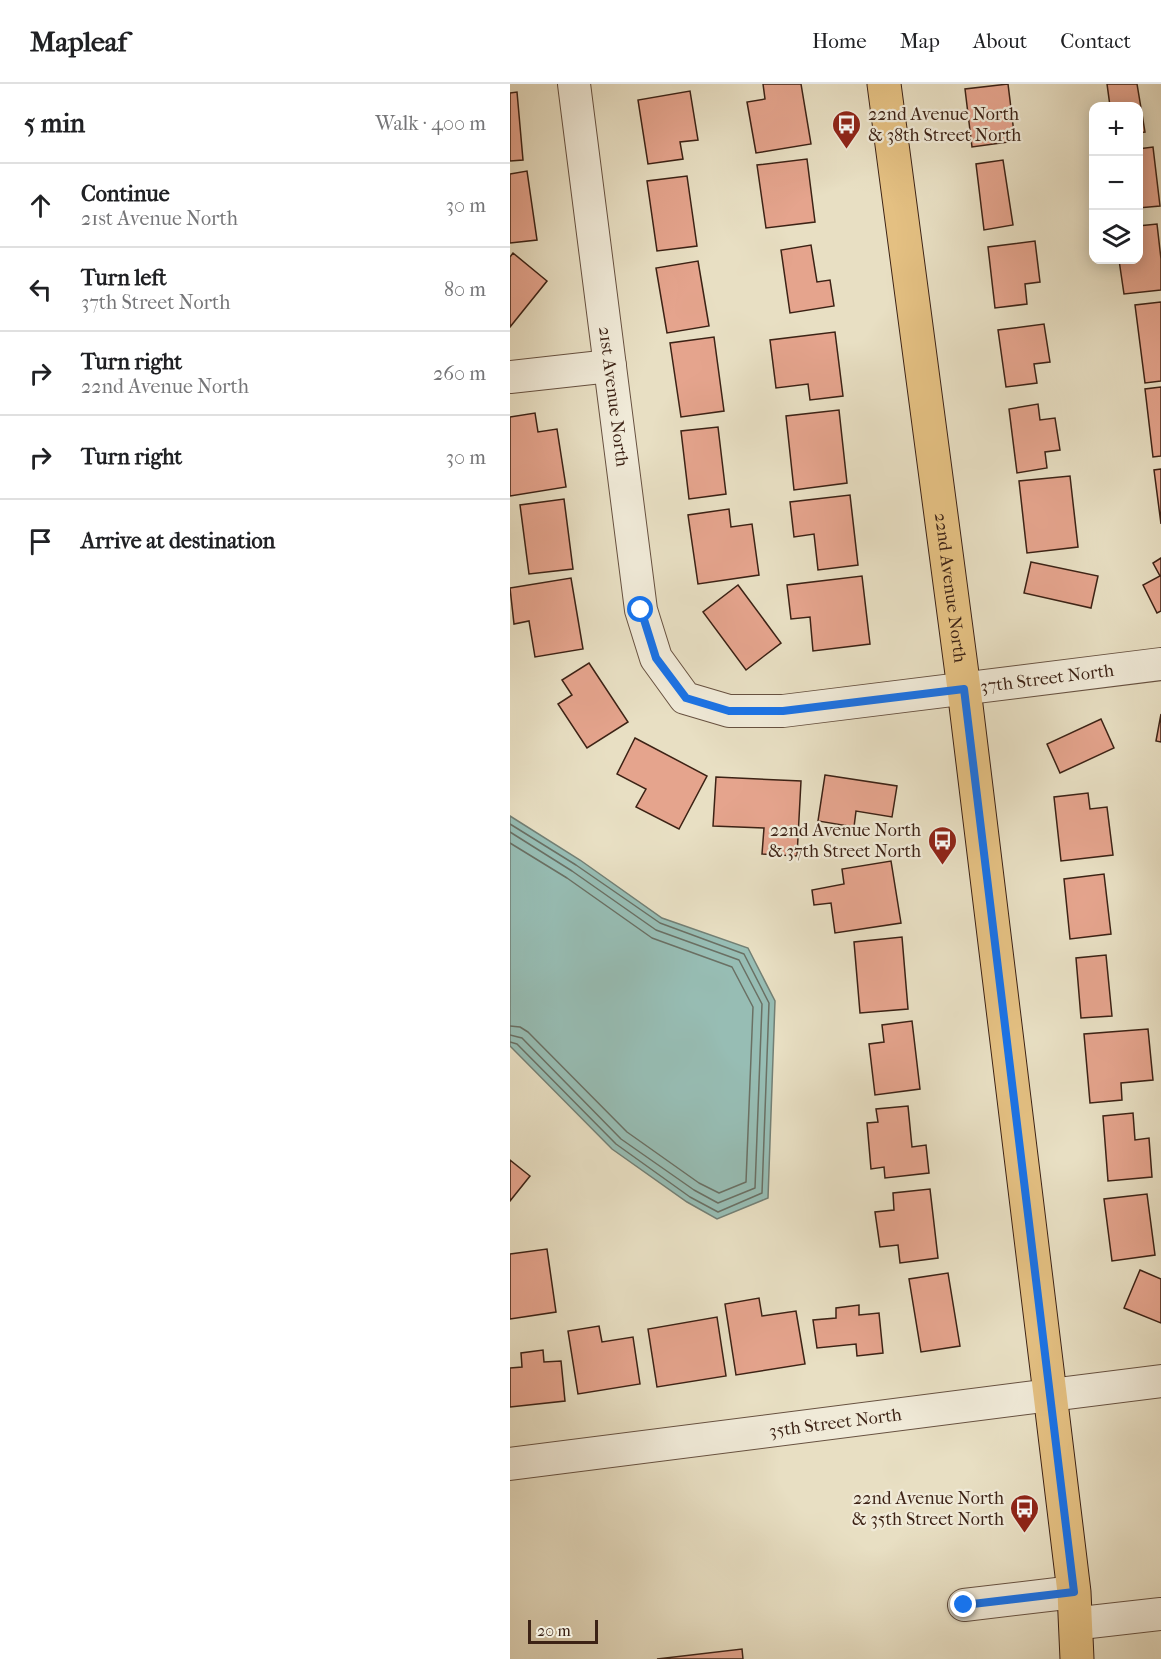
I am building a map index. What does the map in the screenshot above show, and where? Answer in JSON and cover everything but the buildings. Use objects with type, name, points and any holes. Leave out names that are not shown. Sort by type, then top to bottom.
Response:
[{"type":"main road","name":"22nd Avenue North","points":[[884,84],[964,689],[1074,1592],[1077,1659]]},
{"type":"main road","name":"22nd Avenue North","points":[[1074,1592],[1089,1659]]},
{"type":"street","name":"21st Avenue North","points":[[574,84],[641,610],[656,658],[686,698]]},
{"type":"street","points":[[510,377],[610,366]]},
{"type":"street","name":"37th Street North","points":[[686,698],[729,711],[783,711],[1161,664]]},
{"type":"street","name":"35th Street North","points":[[510,1464],[1161,1381]]},
{"type":"street","points":[[964,1605],[1074,1592]]},
{"type":"street","points":[[1081,1623],[1161,1614]]},
{"type":"water","points":[[510,816],[580,860],[662,918],[748,948],[775,1001],[768,1198],[717,1219],[687,1202],[612,1149],[510,1046]]},
{"type":"place","name":"22nd Avenue North & 38th Street North","points":[[847,150]]},
{"type":"place","name":"22nd Avenue North & 37th Street North","points":[[942,866]]},
{"type":"place","name":"22nd Avenue North & 35th Street North","points":[[1025,1534]]},
{"type":"route","points":[[641,610],[656,658],[686,698],[729,711],[783,711],[964,689],[1074,1592],[964,1605]]}]
